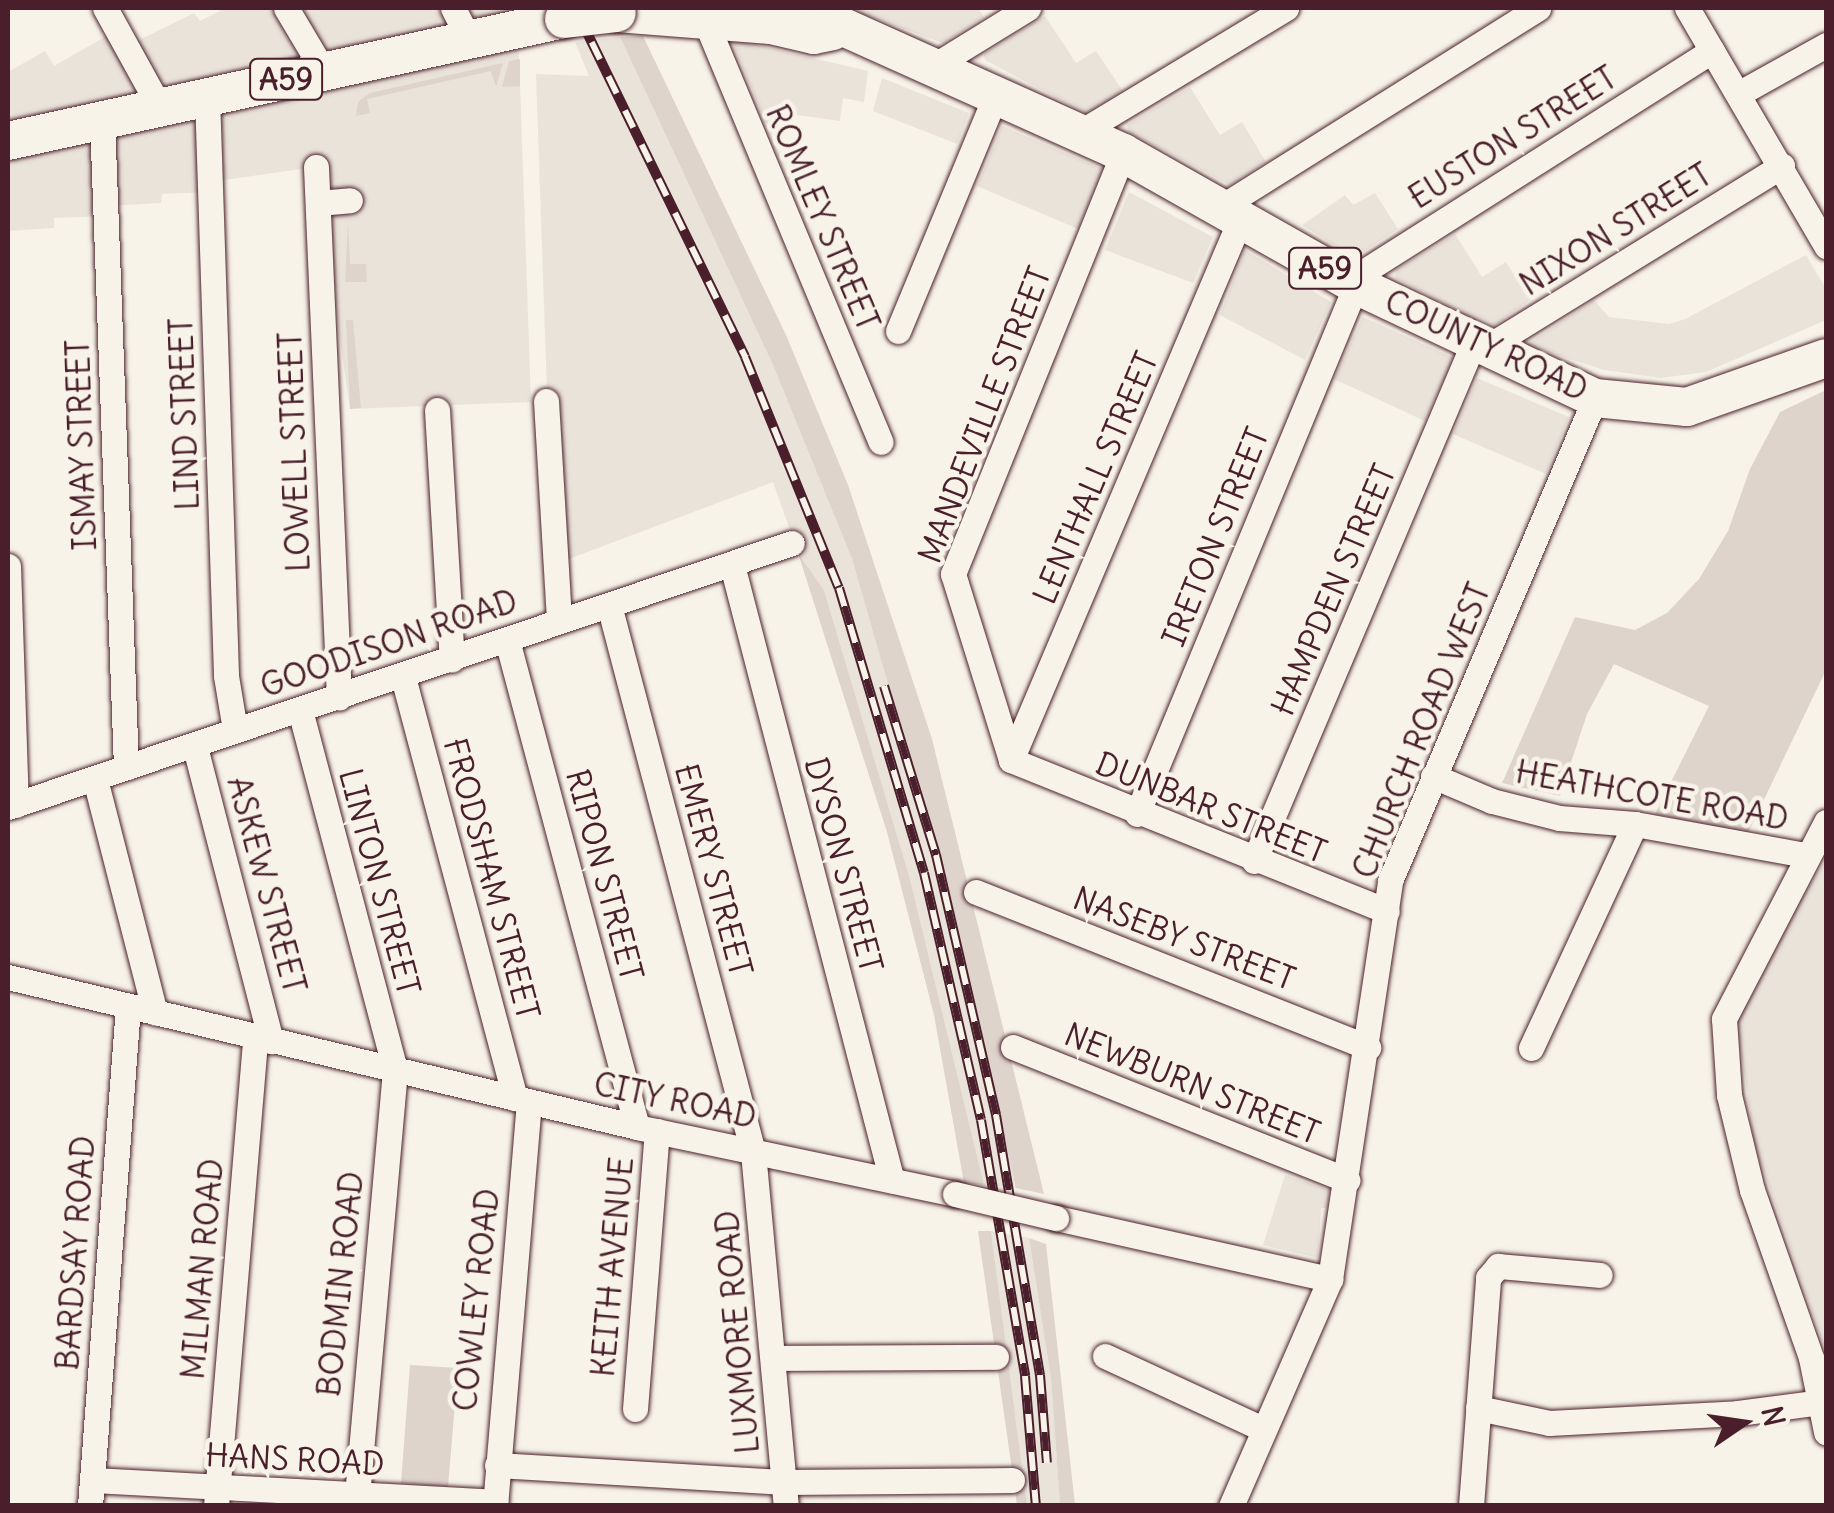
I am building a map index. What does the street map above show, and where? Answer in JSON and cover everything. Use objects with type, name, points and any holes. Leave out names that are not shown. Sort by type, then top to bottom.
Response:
[{"type":"highway","name":"COUNTY ROAD","points":[[801,8],[840,29],[1123,152],[1352,283],[1478,347],[1595,398],[1687,407],[1826,358]]},
{"type":"highway","name":"COUNTY ROAD","points":[[8,141],[323,70],[460,22],[564,19],[634,11],[662,20],[705,20],[814,35],[840,29]]},
{"type":"street","points":[[105,8],[159,106]]},
{"type":"street","points":[[286,8],[323,70]]},
{"type":"street","points":[[932,68],[1028,8]]},
{"type":"street","points":[[1079,133],[1286,8]]},
{"type":"street","points":[[1229,214],[1538,8]]},
{"type":"street","points":[[1686,8],[1823,231]]},
{"type":"street","name":"ROMLEY STREET","points":[[705,20],[881,442]]},
{"type":"street","points":[[1738,94],[1826,45]]},
{"type":"street","name":"EUSTON STREET","points":[[1352,283],[1712,50]]},
{"type":"street","name":"LIND STREET","points":[[207,96],[226,676],[235,730]]},
{"type":"street","points":[[898,331],[994,97]]},
{"type":"street","name":"ISMAY STREET","points":[[102,119],[126,768]]},
{"type":"street","name":"MANDEVILLE STREET","points":[[1011,760],[954,574],[1123,152]]},
{"type":"street","name":"NIXON STREET","points":[[1478,347],[1782,166]]},
{"type":"street","name":"LOWELL STREET","points":[[316,167],[339,698]]},
{"type":"street","points":[[318,203],[350,200]]},
{"type":"street","name":"LENTHALL STREET","points":[[1011,760],[1229,214]]},
{"type":"street","name":"IRETON STREET","points":[[1137,814],[1352,283]]},
{"type":"street","name":"HAMPDEN STREET","points":[[1254,862],[1478,347]]},
{"type":"street","name":"CHURCH ROAD WEST","points":[[1231,1506],[1330,1280],[1368,1047],[1390,880],[1595,398]]},
{"type":"street","points":[[546,401],[558,621]]},
{"type":"street","points":[[437,410],[452,660]]},
{"type":"street","name":"GOODISON ROAD","points":[[12,806],[792,543]]},
{"type":"street","name":"DYSON STREET","points":[[732,565],[892,1181]]},
{"type":"street","points":[[8,566],[12,806]]},
{"type":"street","name":"EMERY STREET","points":[[610,605],[753,1152]]},
{"type":"street","name":"RIPON STREET","points":[[508,640],[647,1129]]},
{"type":"street","name":"FRODSHAM STREET","points":[[402,677],[522,1100]]},
{"type":"street","name":"LINTON STREET","points":[[300,710],[395,1070]]},
{"type":"street","name":"ASKEW STREET","points":[[195,746],[263,1039]]},
{"type":"street","name":"DUNBAR STREET","points":[[1011,760],[1254,862],[1388,910]]},
{"type":"street","name":"HEATHCOTE ROAD","points":[[1433,776],[1541,813],[1635,824],[1805,856]]},
{"type":"street","points":[[95,779],[155,1012]]},
{"type":"street","points":[[1478,1408],[1549,1423],[1738,1413],[1824,1419],[1812,1358],[1752,1190],[1729,1095],[1724,1019],[1805,856],[1826,822]]},
{"type":"street","points":[[1532,1048],[1635,824]]},
{"type":"street","name":"NASEBY STREET","points":[[976,892],[1368,1047]]},
{"type":"street","name":"CITY ROAD","points":[[8,978],[647,1129],[955,1194],[1330,1280]]},
{"type":"street","name":"BARDSAY ROAD","points":[[91,1493],[128,1006]]},
{"type":"street","name":"MILMAN ROAD","points":[[216,1498],[263,1039]]},
{"type":"street","name":"NEWBURN STREET","points":[[1013,1048],[1348,1180]]},
{"type":"street","name":"BODMIN ROAD","points":[[356,1501],[395,1070]]},
{"type":"street","name":"COWLEY ROAD","points":[[495,1504],[522,1100]]},
{"type":"street","name":"KEITH AVENUE","points":[[635,1408],[647,1129]]},
{"type":"street","name":"LUXMORE ROAD","points":[[753,1152],[785,1494]]},
{"type":"street","points":[[1471,1506],[1488,1278],[1498,1266],[1600,1275]]},
{"type":"street","points":[[1106,1356],[1263,1429]]},
{"type":"street","points":[[775,1358],[996,1358]]},
{"type":"street","points":[[497,1465],[785,1494],[1012,1480]]},
{"type":"street","name":"HANS ROAD","points":[[91,1493],[495,1504]]},
{"type":"shaded area","points":[[226,8],[557,8],[518,27],[531,402],[350,409],[315,167],[210,182],[210,192],[162,194],[161,203],[106,206],[105,216],[54,218],[54,228],[8,231],[8,72],[45,51],[54,66],[117,30],[127,46],[194,13],[200,21]]},
{"type":"shaded area","points":[[847,8],[978,8],[984,17],[943,43]]},
{"type":"shaded area","points":[[1045,16],[1076,63],[1096,51],[1123,91],[1087,114],[985,60],[984,54]]},
{"type":"shaded area","points":[[643,36],[786,335],[848,485],[932,739],[1044,1194],[1016,1188],[939,862],[852,559],[773,365],[620,37]]},
{"type":"shaded area","points":[[620,37],[773,365],[852,559],[939,862],[1016,1188],[984,1185],[910,879],[824,590],[798,553],[773,482],[553,565],[536,74],[589,76],[575,42]]},
{"type":"shaded area","points":[[731,39],[868,71],[864,102],[843,98],[840,121],[790,114],[766,123]]},
{"type":"shaded area","points":[[520,59],[520,86],[502,87],[509,61]]},
{"type":"shaded area","points":[[503,63],[496,87],[491,71],[367,99],[370,113],[356,116],[358,102],[370,93]]},
{"type":"shaded area","points":[[882,78],[969,113],[957,144],[873,111]]},
{"type":"shaded area","points":[[1190,87],[1220,135],[1242,122],[1266,162],[1230,185],[1129,132],[1127,125]]},
{"type":"shaded area","points":[[1002,126],[1103,169],[1078,229],[977,186]]},
{"type":"shaded area","points":[[1129,192],[1213,237],[1193,283],[1105,250]]},
{"type":"shaded area","points":[[1375,193],[1398,229],[1354,258],[1302,225],[1345,195],[1353,205]]},
{"type":"shaded area","points":[[348,222],[350,264],[366,264],[367,282],[345,282]]},
{"type":"shaded area","points":[[1455,234],[1482,277],[1506,262],[1530,300],[1491,328],[1395,278],[1396,270]]},
{"type":"shaded area","points":[[1245,250],[1331,302],[1305,360],[1220,315]]},
{"type":"shaded area","points":[[1806,255],[1826,289],[1826,320],[1706,372],[1661,378],[1604,370],[1526,345],[1594,300],[1609,317],[1669,324],[1685,319]]},
{"type":"shaded area","points":[[1363,317],[1454,358],[1425,421],[1334,379]]},
{"type":"shaded area","points":[[346,320],[353,320],[361,408],[350,409]]},
{"type":"shaded area","points":[[1477,378],[1569,417],[1546,474],[1453,434]]},
{"type":"shaded area","points":[[1826,390],[1826,670],[1748,833],[1655,814],[1709,706],[1614,664],[1587,714],[1560,796],[1502,783],[1575,617],[1635,630],[1667,613],[1699,579],[1728,531],[1750,469],[1780,412]]},
{"type":"shaded area","points":[[798,553],[824,590],[910,879],[984,1185],[964,1183],[934,1015],[887,832]]},
{"type":"shaded area","points":[[1826,860],[1826,1352],[1754,1143],[1737,1021],[1765,953]]},
{"type":"shaded area","points":[[1285,1175],[1329,1190],[1327,1208],[1321,1208],[1318,1258],[1263,1245]]},
{"type":"shaded area","points":[[978,1231],[991,1231],[1027,1505],[1017,1505]]},
{"type":"shaded area","points":[[991,1231],[1029,1238],[1051,1379],[1060,1505],[1027,1505]]},
{"type":"shaded area","points":[[1029,1238],[1046,1244],[1075,1505],[1060,1505],[1051,1379]]},
{"type":"shaded area","points":[[410,1365],[458,1368],[448,1487],[401,1483]]},
{"type":"railway","points":[[575,8],[745,357],[839,588],[924,873],[981,1120],[1025,1376],[1036,1506]]},
{"type":"railway","points":[[884,686],[936,855],[996,1115],[1040,1375],[1047,1463]]}]
